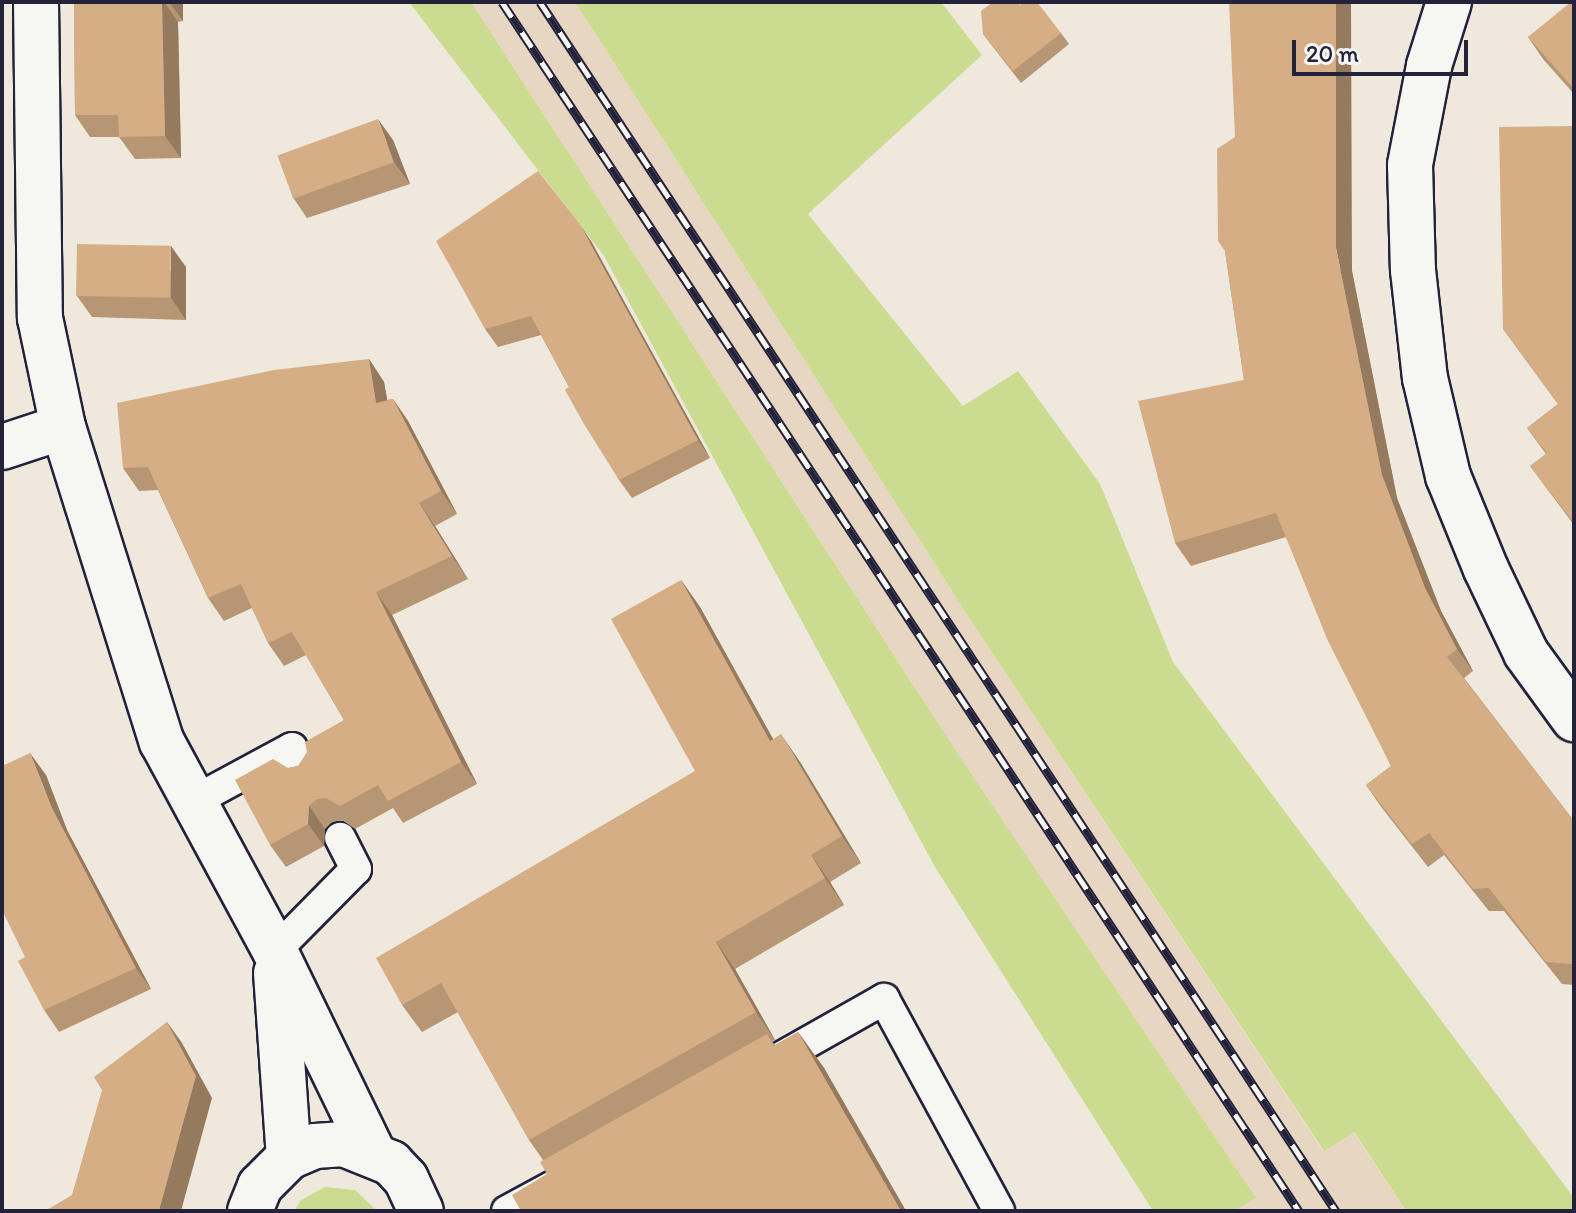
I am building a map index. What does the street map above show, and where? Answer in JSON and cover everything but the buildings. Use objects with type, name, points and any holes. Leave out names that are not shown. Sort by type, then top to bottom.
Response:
[{"type":"main road","points":[[36,2],[40,318],[63,427],[162,742],[275,951],[372,1151],[406,1179],[421,1211]]},
{"type":"main road","points":[[1449,2],[1429,66],[1410,165],[1413,270],[1425,378],[1448,476],[1486,569],[1526,653],[1574,719]]},
{"type":"main road","points":[[2,447],[63,427]]},
{"type":"main road","points":[[275,951],[289,1157]]},
{"type":"main road","points":[[250,1211],[260,1186],[289,1157],[315,1146],[344,1144],[372,1151]]},
{"type":"lane","points":[[194,801],[292,748],[305,773]]},
{"type":"lane","points":[[275,951],[356,869],[340,838]]},
{"type":"lane","points":[[748,1076],[884,999],[999,1211]]},
{"type":"lane","points":[[507,1211],[586,1167]]},
{"type":"shaded area","points":[[471,2],[575,2],[977,630],[1323,1151],[1353,1132],[1406,1211],[1234,1211],[1255,1198],[956,751]]},
{"type":"green space","points":[[409,2],[471,2],[956,751],[1256,1198],[1234,1211],[1153,1211],[935,867],[604,256]]},
{"type":"green space","points":[[575,2],[941,2],[982,55],[808,214],[963,406],[1018,371],[1100,484],[1173,662],[1574,1198],[1574,1211],[1406,1211],[1354,1132],[1324,1151],[977,630]]},
{"type":"green space","points":[[325,1187],[355,1190],[377,1211],[294,1211],[301,1200]]},
{"type":"railway","points":[[502,2],[1299,1211]]},
{"type":"railway","points":[[540,2],[1336,1211]]}]
